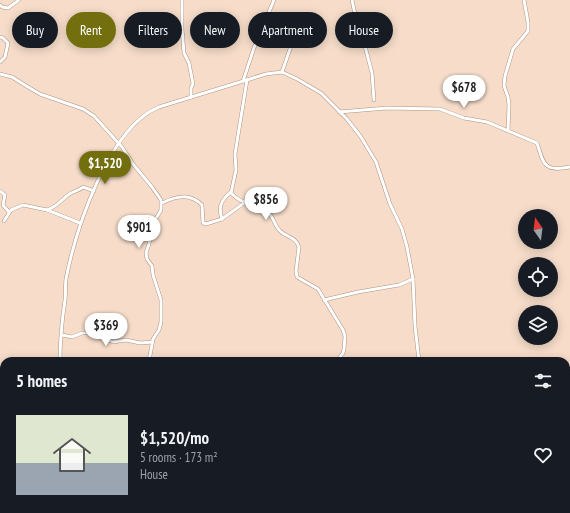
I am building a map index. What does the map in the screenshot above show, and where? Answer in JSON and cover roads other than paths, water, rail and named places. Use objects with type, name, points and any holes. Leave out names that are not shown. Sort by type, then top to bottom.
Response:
[{"type":"street","points":[[0,5],[8,8],[19,0]]},
{"type":"street","points":[[182,0],[184,53],[189,63],[193,84],[191,88],[191,97]]},
{"type":"street","points":[[269,12],[274,0]]},
{"type":"street","points":[[352,0],[372,73],[374,100]]},
{"type":"street","points":[[508,131],[509,105],[504,86],[505,76],[513,49],[528,31],[524,0]]},
{"type":"street","points":[[0,37],[8,42],[5,57],[0,62]]},
{"type":"street","points":[[222,220],[220,205],[223,199],[231,192],[236,170],[235,154],[245,80],[254,48]]},
{"type":"street","points":[[282,72],[290,48]]},
{"type":"street","points":[[60,357],[66,280],[80,223],[106,166],[131,127],[148,112],[166,104],[245,80],[271,73],[282,72],[320,92],[346,119],[364,142],[379,169],[390,204],[403,233],[413,279],[414,315],[419,357]]},
{"type":"street","points":[[0,74],[12,77],[40,94],[75,106],[94,116],[119,144],[152,187],[162,203],[160,212],[151,227],[149,244],[146,253],[152,266],[152,275],[161,300],[161,322],[159,330],[153,339],[149,357]]},
{"type":"street","points":[[339,112],[387,108],[440,109],[464,118],[487,122],[537,143],[543,162],[547,166],[557,169],[570,167]]},
{"type":"street","points":[[47,210],[58,205],[69,194],[78,191],[83,187],[94,191]]},
{"type":"street","points":[[0,191],[5,195],[4,206],[9,212]]},
{"type":"street","points":[[231,192],[235,197],[244,203],[260,206],[268,211],[273,217],[280,232],[291,237],[298,244],[297,277],[302,281],[316,287],[342,328],[345,336],[343,353],[340,357]]},
{"type":"street","points":[[162,203],[174,197],[181,196],[190,198],[202,205],[204,224],[222,220],[244,203]]},
{"type":"street","points":[[4,221],[9,212],[14,208],[23,206],[47,210],[80,223]]},
{"type":"street","points":[[324,300],[399,285],[413,279]]},
{"type":"street","points":[[62,335],[72,337],[82,333],[90,333],[115,342],[126,340],[140,343],[153,342]]}]
